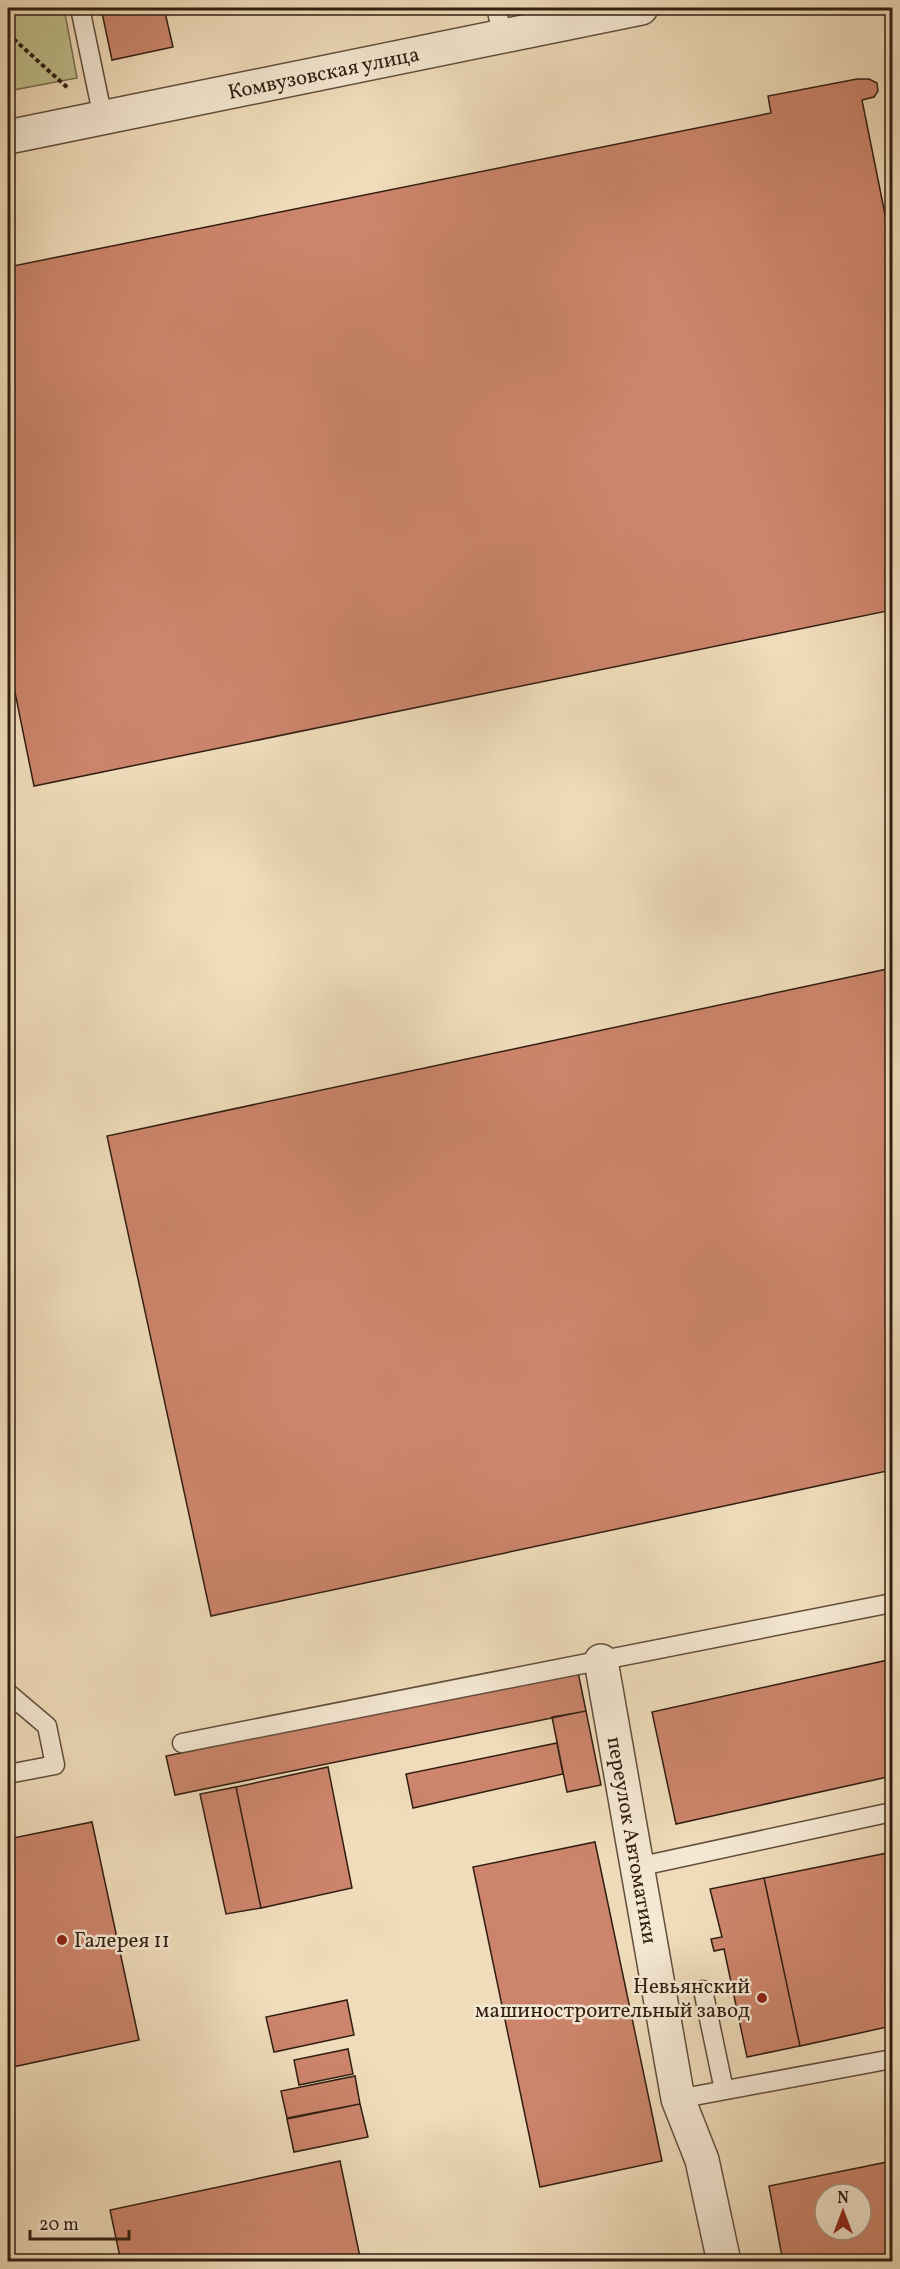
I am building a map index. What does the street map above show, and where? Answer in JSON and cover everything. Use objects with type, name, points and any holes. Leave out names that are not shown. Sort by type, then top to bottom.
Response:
[{"type":"street","name":"Комвузовская улица","points":[[8,137],[103,118],[499,22],[641,8]]},
{"type":"street","name":"переулок Автоматики","points":[[601,1661],[678,2099],[702,2160],[724,2262]]},
{"type":"lane","points":[[80,8],[103,118]]},
{"type":"lane","points":[[182,1743],[892,1603]]},
{"type":"lane","points":[[8,1693],[47,1726],[56,1765],[8,1774]]},
{"type":"lane","points":[[637,1867],[892,1812]]},
{"type":"lane","points":[[703,1990],[724,2090]]},
{"type":"lane","points":[[678,2099],[892,2059]]},
{"type":"path","points":[[8,34],[69,89]]},
{"type":"green space","points":[[8,8],[64,8],[77,78],[8,91]]},
{"type":"building","points":[[101,8],[164,8],[173,47],[112,60]]},
{"type":"building","points":[[857,79],[869,79],[877,83],[878,91],[874,97],[862,100],[892,249],[892,610],[34,786],[8,658],[8,267],[771,113],[768,96]]},
{"type":"building","points":[[892,968],[892,1470],[211,1616],[107,1136]]},
{"type":"building","points":[[888,1660],[892,1679],[892,1776],[676,1824],[652,1712]]},
{"type":"building","points":[[578,1672],[586,1711],[175,1795],[166,1756]]},
{"type":"building","points":[[586,1711],[601,1785],[567,1792],[552,1717]]},
{"type":"building","points":[[557,1743],[563,1774],[413,1808],[406,1774]]},
{"type":"building","points":[[328,1767],[352,1888],[261,1908],[236,1787]]},
{"type":"building","points":[[236,1787],[261,1908],[226,1914],[200,1794]]},
{"type":"building","name":"Галерея 11","points":[[92,1822],[139,2040],[8,2068],[8,1839]]},
{"type":"building","points":[[595,1842],[662,2161],[540,2187],[473,1867]]},
{"type":"building","points":[[892,1852],[892,2026],[800,2046],[764,1878]]},
{"type":"building","name":"Невьянский машиностроительный завод","points":[[764,1878],[800,2046],[747,2057],[724,1949],[714,1951],[711,1939],[722,1937],[710,1889]]},
{"type":"building","points":[[347,2000],[354,2035],[274,2052],[266,2017]]},
{"type":"building","points":[[348,2049],[353,2074],[299,2085],[294,2060]]},
{"type":"building","points":[[355,2076],[360,2104],[287,2118],[281,2091]]},
{"type":"building","points":[[360,2104],[368,2137],[294,2152],[287,2119]]},
{"type":"building","points":[[340,2161],[361,2262],[121,2262],[110,2210]]},
{"type":"building","points":[[892,2161],[892,2262],[783,2262],[769,2186]]},
{"type":"place","name":"Галерея 11","points":[[62,1940]]},
{"type":"place","name":"Невьянский машиностроительный завод","points":[[762,1998]]}]
